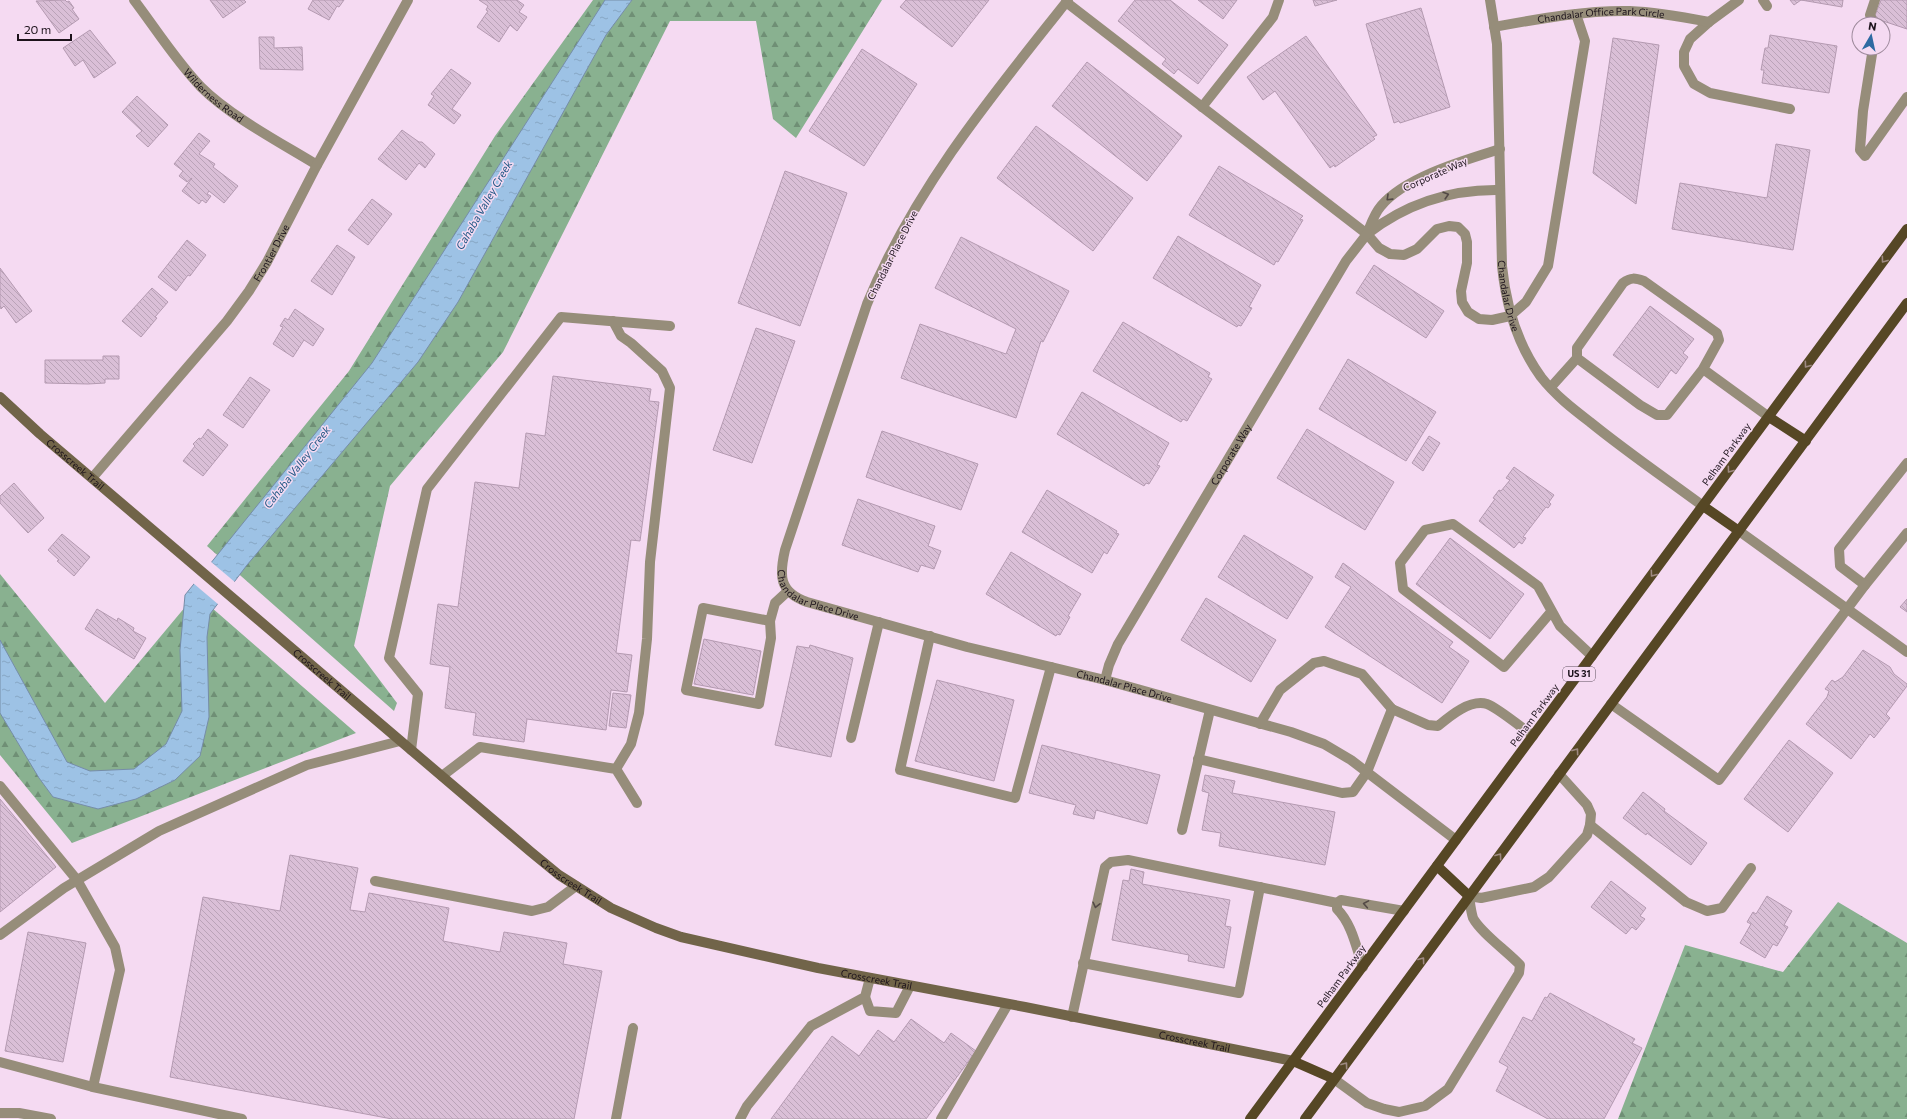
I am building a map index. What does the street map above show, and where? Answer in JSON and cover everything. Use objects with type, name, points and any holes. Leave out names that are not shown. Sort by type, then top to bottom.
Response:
[{"type":"main road","name":"Pelham Parkway","points":[[1250,1119],[1907,229]]},
{"type":"main road","points":[[1305,1119],[1907,303]]},
{"type":"main road","points":[[1769,417],[1806,440]]},
{"type":"main road","points":[[1703,506],[1739,531]]},
{"type":"main road","points":[[1437,866],[1469,896]]},
{"type":"main road","points":[[1293,1062],[1334,1079]]},
{"type":"street","name":"Wilderness Road","points":[[134,0],[184,68],[202,88],[237,116],[317,165]]},
{"type":"street","name":"Frontier Drive","points":[[93,477],[231,315],[267,262],[317,165],[408,0]]},
{"type":"street","points":[[1202,107],[1273,17],[1279,0]]},
{"type":"street","name":"Chandalar Drive","points":[[1490,0],[1497,44],[1502,266],[1504,287],[1510,316],[1526,352],[1541,377],[1561,399],[1604,434],[1703,506]]},
{"type":"street","points":[[1739,0],[1709,22],[1690,39],[1684,52],[1684,66],[1694,84],[1710,93],[1790,109]]},
{"type":"street","points":[[1870,16],[1875,0]]},
{"type":"street","points":[[1067,1],[1367,234],[1379,248],[1390,254],[1404,255],[1417,249],[1437,229],[1449,226],[1458,227],[1465,234],[1468,252],[1461,291],[1462,302],[1468,312],[1479,319],[1492,320],[1510,316],[1526,302],[1548,266],[1585,41],[1576,14]]},
{"type":"street","name":"Chandalar Place Drive","points":[[1067,1],[940,167],[911,215],[877,280],[867,304],[785,550],[781,574],[783,584],[796,598],[807,602],[930,636],[1105,680],[1260,724],[1324,744],[1352,760],[1456,840]]},
{"type":"street","name":"Chandalar Office Park Circle","points":[[1494,27],[1576,14],[1629,11],[1654,13],[1709,22]]},
{"type":"street","points":[[1872,56],[1863,111],[1860,150],[1865,156],[1907,97]]},
{"type":"street","name":"Corporate Way","points":[[1367,234],[1372,219],[1382,204],[1395,192],[1406,185],[1468,159],[1500,149]]},
{"type":"street","name":"Corporate Way","points":[[1105,680],[1108,665],[1118,644],[1346,261],[1367,234],[1388,219],[1426,201],[1457,192],[1500,190]]},
{"type":"street","points":[[1551,387],[1576,358],[1577,348],[1623,283],[1629,278],[1636,278],[1644,281],[1717,333],[1719,340],[1703,369],[1667,415],[1657,415],[1640,405],[1576,358]]},
{"type":"street","points":[[411,750],[418,694],[389,658],[427,489],[561,317],[670,326]]},
{"type":"street","points":[[613,322],[622,336],[662,371],[670,388],[650,562],[647,639],[639,713],[631,744],[616,769]]},
{"type":"street","points":[[1703,369],[1769,417]]},
{"type":"street","name":"Crosscreek Trail","points":[[0,397],[531,852],[559,875],[610,908],[680,937],[768,958],[1008,1004],[1293,1062]]},
{"type":"street","points":[[1864,585],[1840,566],[1839,549],[1907,463]]},
{"type":"street","points":[[1551,612],[1504,667],[1403,589],[1400,564],[1425,530],[1453,524],[1538,586],[1560,626],[1592,656]]},
{"type":"street","points":[[1739,531],[1907,652]]},
{"type":"street","points":[[1611,704],[1719,780],[1864,585],[1907,533]]},
{"type":"street","points":[[770,621],[703,608],[686,690],[759,704],[771,638],[770,621],[775,603],[788,591]]},
{"type":"street","points":[[851,738],[879,622]]},
{"type":"street","points":[[930,636],[900,770],[1015,798],[1051,667]]},
{"type":"street","points":[[1260,724],[1280,690],[1314,663],[1324,661],[1362,674],[1392,709],[1428,725],[1438,726],[1463,708],[1478,703],[1488,704],[1533,736]]},
{"type":"street","points":[[1198,759],[1342,793],[1353,792],[1367,772],[1392,709]]},
{"type":"street","points":[[1182,830],[1210,710]]},
{"type":"street","points":[[0,936],[77,880],[159,831],[307,765],[400,741]]},
{"type":"street","points":[[442,776],[480,747],[616,769],[637,803]]},
{"type":"street","points":[[1334,1079],[1367,1103],[1392,1115],[1425,1106],[1448,1089],[1518,973],[1520,965],[1507,951],[1486,933],[1473,918],[1469,896],[1481,898],[1534,887],[1549,877],[1587,835],[1591,814],[1587,805],[1559,774]]},
{"type":"street","points":[[0,786],[77,880],[115,947],[120,970],[93,1087]]},
{"type":"street","points":[[1590,825],[1686,902],[1707,911],[1722,908],[1751,868]]},
{"type":"street","points":[[1072,1017],[1105,866],[1112,862],[1128,860],[1337,903],[1341,900],[1404,911]]},
{"type":"street","points":[[376,881],[532,911],[548,907],[576,886]]},
{"type":"street","points":[[1083,963],[1239,994],[1260,887]]},
{"type":"street","points":[[1337,903],[1337,909],[1345,917],[1363,967]]},
{"type":"street","points":[[870,978],[865,997],[870,1011],[896,1013],[910,986]]},
{"type":"street","points":[[740,1119],[747,1106],[811,1026],[865,997]]},
{"type":"street","points":[[941,1119],[1008,1004]]},
{"type":"street","points":[[616,1119],[633,1028]]},
{"type":"street","points":[[0,1062],[93,1087],[242,1119]]},
{"type":"street","points":[[0,1113],[19,1113],[51,1119]]},
{"type":"green space","points":[[593,0],[882,0],[796,138],[773,119],[756,21],[670,21],[503,352],[390,486],[354,646],[397,703],[394,711],[207,546],[349,371],[495,136]]},
{"type":"green space","points":[[0,574],[105,703],[196,594],[356,733],[72,843],[0,755]]},
{"type":"green space","points":[[1838,902],[1907,943],[1907,1119],[1618,1119],[1685,945],[1783,972]]},
{"type":"water","name":"Cahaba Valley Creek","points":[[605,0],[632,0],[606,35],[458,302],[418,362],[247,565],[210,614],[207,637],[209,717],[200,756],[175,780],[136,799],[98,809],[53,797],[39,778],[0,713],[0,640],[67,762],[90,771],[134,769],[166,744],[182,711],[180,650],[185,595],[372,363]]},
{"type":"pier","points":[[210,561],[236,583],[219,605],[193,583]]},
{"type":"building","points":[[65,0],[67,2],[69,1],[74,8],[72,9],[79,19],[59,33],[36,1]]},
{"type":"building","points":[[210,0],[244,0],[246,2],[223,18]]},
{"type":"building","points":[[313,0],[344,0],[339,7],[337,6],[329,20],[308,9]]},
{"type":"building","points":[[479,0],[517,0],[524,5],[519,12],[527,17],[517,31],[510,25],[499,42],[477,27],[488,11],[486,10],[488,6]]},
{"type":"building","points":[[906,0],[989,0],[952,47],[900,7]]},
{"type":"building","points":[[1135,0],[1170,0],[1228,45],[1198,84],[1178,69],[1174,74],[1162,64],[1166,59],[1118,21]]},
{"type":"building","points":[[1198,0],[1237,0],[1223,19]]},
{"type":"building","points":[[1313,0],[1337,0],[1315,6]]},
{"type":"building","points":[[1790,0],[1801,0],[1794,5]]},
{"type":"building","points":[[1801,0],[1843,0],[1842,7]]},
{"type":"building","points":[[1881,0],[1907,0],[1907,29],[1891,24],[1891,16],[1875,16]]},
{"type":"building","points":[[1421,8],[1450,107],[1400,123],[1399,121],[1394,123],[1366,24]]},
{"type":"building","points":[[90,30],[116,63],[94,78],[83,60],[75,66],[63,48]]},
{"type":"building","points":[[1770,35],[1837,46],[1829,93],[1762,83],[1764,70],[1761,70],[1765,48],[1768,48]]},
{"type":"building","points":[[1306,36],[1377,135],[1373,137],[1375,139],[1335,167],[1334,165],[1330,168],[1275,91],[1263,100],[1247,77]]},
{"type":"building","points":[[259,37],[274,37],[274,48],[302,47],[303,70],[260,69]]},
{"type":"building","points":[[1613,38],[1659,45],[1636,204],[1593,173]]},
{"type":"building","points":[[862,49],[917,84],[864,166],[809,131]]},
{"type":"building","points":[[1087,62],[1182,136],[1147,181],[1052,106]]},
{"type":"building","points":[[451,69],[471,83],[452,109],[461,115],[454,124],[428,105],[434,96],[431,94]]},
{"type":"building","points":[[137,96],[168,125],[148,147],[136,136],[142,131],[122,112]]},
{"type":"building","points":[[1036,126],[1133,198],[1093,251],[997,178]]},
{"type":"building","points":[[402,130],[419,142],[422,142],[435,154],[425,168],[419,163],[406,180],[378,159]]},
{"type":"building","points":[[199,133],[210,141],[199,154],[215,164],[213,167],[238,186],[224,203],[209,191],[207,194],[211,196],[206,203],[202,200],[199,204],[182,191],[192,178],[187,182],[179,176],[183,171],[174,164]]},
{"type":"building","points":[[1776,144],[1810,150],[1793,250],[1672,229],[1680,183],[1767,198]]},
{"type":"building","points":[[1219,166],[1303,216],[1300,219],[1303,220],[1278,262],[1276,261],[1274,265],[1189,215]]},
{"type":"building","points":[[785,171],[847,193],[800,326],[738,303]]},
{"type":"building","points":[[372,199],[392,214],[368,245],[348,230]]},
{"type":"building","points":[[1178,236],[1261,285],[1249,307],[1252,308],[1241,326],[1238,325],[1237,327],[1153,278]]},
{"type":"building","points":[[961,237],[1069,291],[1043,342],[1041,341],[1016,418],[901,378],[920,324],[1006,354],[1016,329],[935,288]]},
{"type":"building","points":[[187,240],[206,255],[176,291],[158,277]]},
{"type":"building","points":[[337,245],[355,257],[332,295],[311,281]]},
{"type":"building","points":[[1374,265],[1444,311],[1426,338],[1356,293]]},
{"type":"building","points":[[0,268],[32,311],[16,323],[4,306],[1,309],[0,307]]},
{"type":"building","points":[[152,288],[168,302],[141,337],[122,321]]},
{"type":"building","points":[[1650,306],[1694,339],[1683,353],[1688,357],[1676,374],[1671,370],[1658,388],[1613,355]]},
{"type":"building","points":[[295,309],[324,329],[313,346],[304,340],[293,357],[273,344],[283,327],[280,326],[285,318],[288,320]]},
{"type":"building","points":[[1123,322],[1210,373],[1208,377],[1212,379],[1187,421],[1183,419],[1181,422],[1093,371]]},
{"type":"building","points":[[756,328],[795,341],[752,463],[713,450]]},
{"type":"building","points":[[103,356],[119,356],[119,379],[105,379],[105,383],[88,384],[45,383],[45,360],[103,360]]},
{"type":"building","points":[[1348,359],[1436,412],[1406,461],[1319,409]]},
{"type":"building","points":[[553,376],[651,389],[649,401],[659,402],[640,541],[631,540],[616,653],[632,655],[627,692],[611,690],[606,730],[527,719],[524,742],[473,735],[476,713],[445,708],[450,667],[430,664],[438,604],[458,607],[475,482],[519,488],[526,433],[545,436]]},
{"type":"building","points":[[250,377],[270,390],[243,428],[223,415]]},
{"type":"building","points":[[1082,392],[1169,443],[1157,465],[1160,466],[1149,484],[1146,483],[1144,486],[1057,434]]},
{"type":"building","points":[[208,429],[228,445],[203,476],[183,461],[195,446],[193,444],[199,438],[201,439]]},
{"type":"building","points":[[1307,429],[1394,482],[1365,530],[1277,478]]},
{"type":"building","points":[[882,431],[978,464],[961,510],[866,477]]},
{"type":"building","points":[[1429,436],[1440,443],[1423,471],[1412,463]]},
{"type":"building","points":[[1514,467],[1554,495],[1549,502],[1551,504],[1548,508],[1546,507],[1523,537],[1526,538],[1522,544],[1519,542],[1514,548],[1479,521],[1495,499],[1493,498],[1499,490],[1501,491],[1510,480],[1506,478]]},
{"type":"building","points":[[14,483],[44,518],[28,533],[0,503],[0,496]]},
{"type":"building","points":[[1047,490],[1117,531],[1116,533],[1119,534],[1107,554],[1104,552],[1092,573],[1022,532]]},
{"type":"building","points":[[858,499],[935,526],[928,546],[941,551],[934,569],[921,565],[918,572],[842,545]]},
{"type":"building","points":[[62,534],[90,557],[74,576],[57,561],[59,560],[48,550]]},
{"type":"building","points":[[1244,535],[1313,577],[1287,619],[1218,577]]},
{"type":"building","points":[[1450,538],[1524,594],[1490,639],[1416,584]]},
{"type":"building","points":[[1011,552],[1081,594],[1068,616],[1070,617],[1060,635],[1057,634],[1056,636],[986,594]]},
{"type":"building","points":[[1343,563],[1453,642],[1449,647],[1469,661],[1442,703],[1325,627],[1351,587],[1335,577]]},
{"type":"building","points":[[1206,598],[1276,640],[1251,682],[1181,640]]},
{"type":"building","points":[[1907,599],[1907,612],[1900,607]]},
{"type":"building","points":[[97,609],[117,621],[118,618],[134,628],[133,631],[146,638],[134,659],[85,629]]},
{"type":"building","points":[[704,639],[761,651],[753,695],[694,684]]},
{"type":"building","points":[[810,645],[853,658],[831,757],[775,745],[797,646],[809,648]]},
{"type":"building","points":[[1863,650],[1890,667],[1894,674],[1907,684],[1907,686],[1886,714],[1890,718],[1874,738],[1870,734],[1851,759],[1806,724],[1827,697],[1829,691],[1825,689],[1832,680],[1835,682],[1843,677]]},
{"type":"building","points":[[937,680],[1014,700],[994,781],[915,761]]},
{"type":"building","points":[[613,693],[631,695],[626,728],[609,726]]},
{"type":"building","points":[[1789,740],[1833,773],[1788,832],[1744,799]]},
{"type":"building","points":[[1042,745],[1160,775],[1147,824],[1096,810],[1094,819],[1073,814],[1076,805],[1029,793]]},
{"type":"building","points":[[1205,775],[1235,781],[1232,793],[1335,812],[1325,865],[1219,846],[1221,833],[1202,830],[1209,793],[1202,791]]},
{"type":"building","points":[[1643,792],[1665,809],[1664,811],[1707,843],[1691,865],[1647,833],[1646,835],[1623,818]]},
{"type":"building","points":[[0,799],[56,867],[0,912]]},
{"type":"building","points":[[290,855],[358,868],[350,910],[365,912],[369,893],[449,908],[443,941],[500,952],[504,932],[567,943],[563,964],[602,971],[574,1119],[392,1119],[170,1077],[203,897],[280,911]]},
{"type":"building","points":[[1131,869],[1144,872],[1142,884],[1230,900],[1225,926],[1231,927],[1224,968],[1188,961],[1189,955],[1112,940],[1123,880],[1129,881]]},
{"type":"building","points":[[1611,881],[1646,908],[1640,916],[1645,919],[1636,930],[1632,927],[1626,934],[1591,907]]},
{"type":"building","points":[[1767,896],[1792,911],[1784,925],[1788,927],[1777,946],[1773,944],[1765,958],[1740,943],[1751,924],[1747,922],[1753,912],[1756,914]]},
{"type":"building","points":[[28,932],[86,943],[63,1062],[5,1051]]},
{"type":"building","points":[[1550,993],[1635,1039],[1632,1043],[1642,1048],[1604,1119],[1548,1119],[1496,1091],[1508,1067],[1499,1062],[1523,1017],[1532,1021],[1545,997],[1547,998]]},
{"type":"building","points":[[911,1019],[944,1043],[951,1033],[976,1051],[926,1119],[771,1119],[832,1036],[859,1056],[878,1030],[894,1042]]}]
